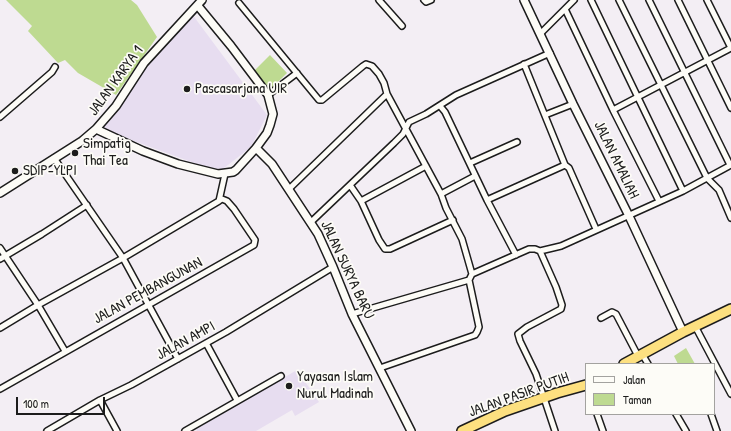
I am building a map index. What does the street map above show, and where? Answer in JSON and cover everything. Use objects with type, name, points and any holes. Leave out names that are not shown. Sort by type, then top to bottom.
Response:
[{"type":"highway","points":[[626,363],[683,332],[731,309]]},
{"type":"highway","name":"JALAN PASIR PUTIH","points":[[462,431],[505,411],[585,386]]},
{"type":"street","points":[[379,0],[402,26]]},
{"type":"street","points":[[424,0],[426,2],[431,0]]},
{"type":"street","name":"JALAN AMALIAH","points":[[524,0],[573,104],[629,216],[683,332]]},
{"type":"street","points":[[540,34],[574,0]]},
{"type":"street","points":[[591,0],[683,191]]},
{"type":"street","points":[[619,0],[707,178],[719,190],[731,218]]},
{"type":"street","points":[[540,252],[561,246],[629,216],[683,191],[731,165],[649,0]]},
{"type":"street","points":[[678,0],[731,108]]},
{"type":"street","points":[[613,110],[731,48],[708,0]]},
{"type":"street","points":[[96,130],[143,152],[178,164],[218,174],[225,174],[236,170],[256,148],[267,133],[273,114],[268,95],[200,3]]},
{"type":"street","name":"JALAN KARYA 1","points":[[0,193],[96,130],[116,106],[144,63],[166,37],[200,3]]},
{"type":"street","points":[[239,3],[316,96],[321,100],[363,66],[369,64],[380,74],[387,94],[441,194],[446,208],[462,239],[472,274]]},
{"type":"street","points":[[565,9],[613,110],[659,201]]},
{"type":"street","points":[[311,222],[403,134],[405,127],[409,122],[440,106],[456,95],[550,53]]},
{"type":"street","points":[[524,64],[565,165],[569,168],[596,230]]},
{"type":"street","points":[[0,117],[52,72],[55,67]]},
{"type":"street","points":[[268,95],[297,73]]},
{"type":"street","points":[[289,189],[387,94]]},
{"type":"street","points":[[545,115],[573,104]]},
{"type":"street","points":[[440,106],[516,255]]},
{"type":"street","points":[[470,163],[518,142]]},
{"type":"street","name":"JALAN SURYA BARU","points":[[256,148],[272,164],[311,222],[334,267],[352,314],[411,431]]},
{"type":"street","points":[[54,158],[123,258],[178,359]]},
{"type":"street","points":[[487,200],[565,165]]},
{"type":"street","points":[[361,201],[426,166]]},
{"type":"street","points":[[0,328],[219,201],[225,174]]},
{"type":"street","points":[[441,194],[475,176]]},
{"type":"street","points":[[350,185],[361,201],[379,240],[385,249],[390,249],[453,220]]},
{"type":"street","name":"JALAN PEMBANGUNAN","points":[[0,389],[248,249],[255,243],[255,240],[234,209],[227,201],[222,199],[219,201]]},
{"type":"street","points":[[2,257],[42,234],[87,205]]},
{"type":"street","points":[[0,248],[2,257],[38,305],[65,351]]},
{"type":"street","points":[[380,368],[475,335],[479,327],[469,280],[472,274],[529,249],[535,249],[540,252],[556,287],[562,307],[559,311],[527,327],[518,334],[536,374],[555,431]]},
{"type":"street","name":"JALAN AMPI","points":[[47,431],[100,400],[206,343],[334,267]]},
{"type":"street","points":[[352,314],[469,280]]},
{"type":"street","points":[[601,318],[612,312],[614,313],[640,355],[647,363]]},
{"type":"street","points":[[696,326],[731,394]]},
{"type":"street","points":[[206,343],[237,400]]},
{"type":"street","points":[[185,431],[281,376]]},
{"type":"street","points":[[100,400],[117,431]]},
{"type":"street","points":[[597,415],[602,431]]},
{"type":"street","points":[[677,415],[686,431]]},
{"type":"street","points":[[711,415],[717,431]]},
{"type":"shaded area","name":"Pascasarjana UIR","points":[[192,14],[267,115],[251,147],[219,172],[101,129],[144,63]]},
{"type":"shaded area","name":"Yayasan Islam Nurul Madinah","points":[[297,370],[319,402],[295,416],[292,410],[256,431],[197,431],[196,429]]},
{"type":"green space","points":[[6,0],[131,0],[137,5],[157,37],[116,95],[78,73],[65,60],[58,63],[28,31],[32,26]]},
{"type":"green space","points":[[270,55],[287,73],[271,89],[253,72]]},
{"type":"green space","points":[[686,348],[694,363],[678,363],[674,356]]},
{"type":"place","name":"Pascasarjana UIR","points":[[187,89]]},
{"type":"place","name":"Simpatig Thai Tea","points":[[75,153]]},
{"type":"place","name":"SDIP-YLPI","points":[[15,171]]},
{"type":"place","name":"Yayasan Islam Nurul Madinah","points":[[289,386]]}]
